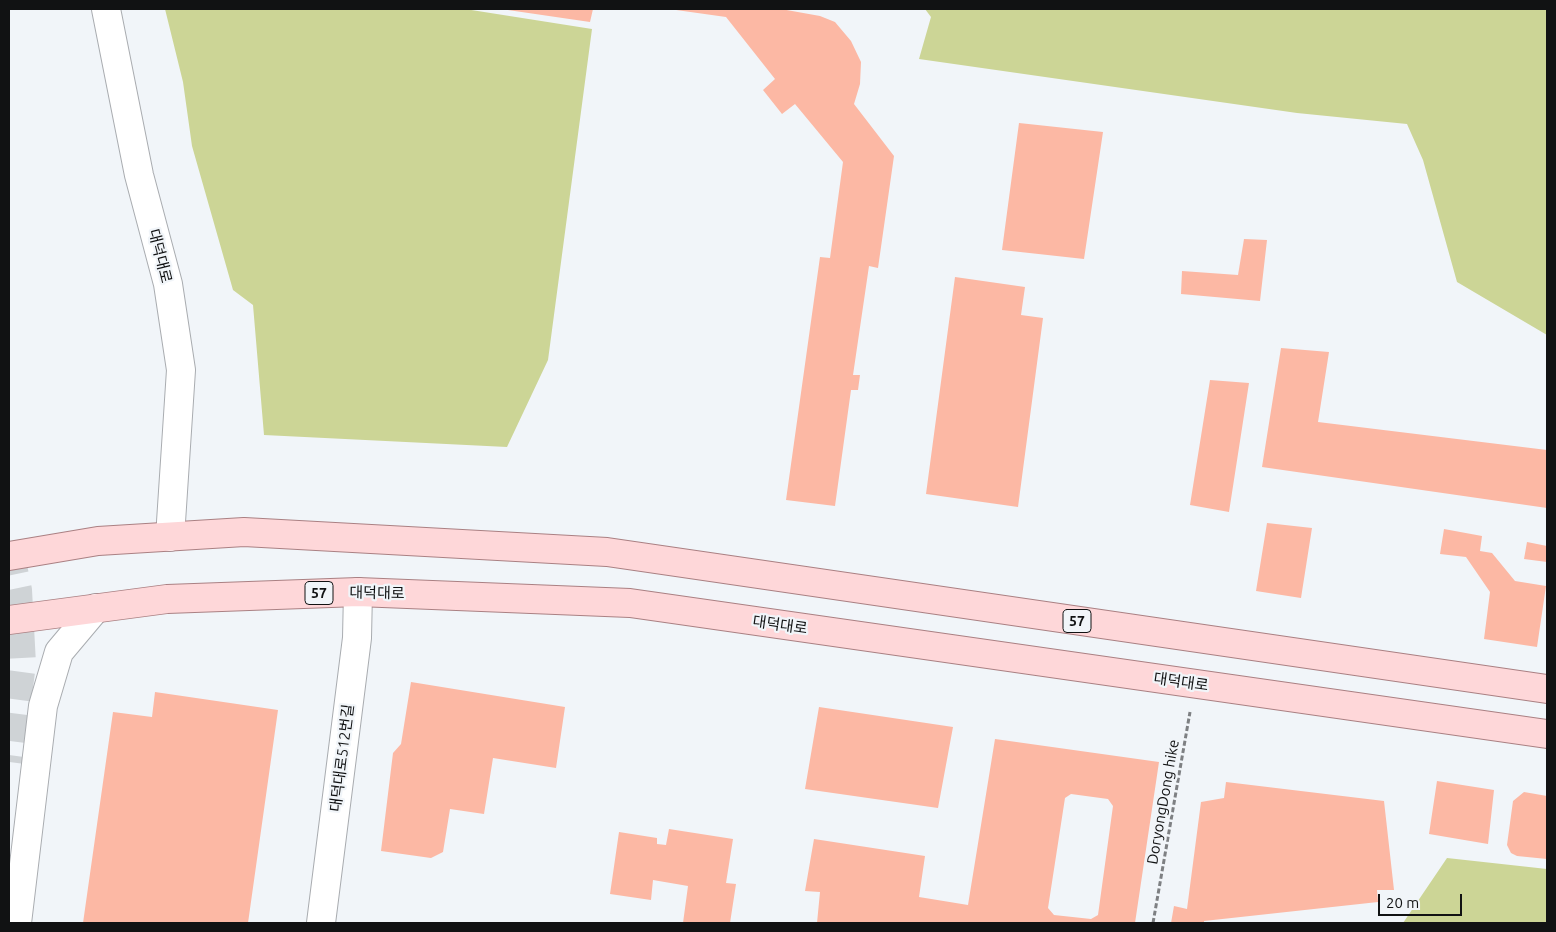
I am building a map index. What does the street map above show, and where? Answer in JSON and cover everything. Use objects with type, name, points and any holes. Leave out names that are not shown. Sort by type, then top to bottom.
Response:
[{"type":"main road","name":"57","points":[[9,556],[98,540],[244,532],[606,552],[1547,690]]},
{"type":"main road","name":"대덕대로","points":[[9,620],[167,600],[358,592],[630,604],[1547,734]]},
{"type":"street","name":"대덕대로","points":[[106,9],[139,175],[168,284],[181,370],[170,536]]},
{"type":"street","name":"대덕대로512번길","points":[[321,923],[357,638],[358,592]]},
{"type":"street","points":[[17,923],[43,706],[59,652],[96,608]]},
{"type":"street","points":[[9,908],[17,923]]},
{"type":"path","name":"DoryongDong hike","points":[[1153,923],[1194,684]]},
{"type":"green space","points":[[165,9],[465,9],[592,29],[548,360],[507,447],[264,435],[253,305],[233,290],[192,146],[183,82]]},
{"type":"green space","points":[[925,9],[1547,9],[1547,335],[1457,282],[1423,160],[1407,124],[1297,113],[919,59],[931,17]]},
{"type":"green space","points":[[1447,858],[1547,869],[1547,923],[1403,923]]},
{"type":"building","points":[[501,9],[593,9],[590,22]]},
{"type":"building","points":[[669,9],[781,9],[820,16],[835,22],[851,41],[861,62],[860,84],[854,104],[894,156],[878,268],[869,266],[853,375],[860,375],[858,390],[851,390],[835,506],[786,500],[820,257],[830,258],[843,162],[795,104],[782,114],[763,90],[775,79],[726,17]]},
{"type":"building","points":[[1019,123],[1103,132],[1084,259],[1002,250]]},
{"type":"building","points":[[1244,239],[1267,240],[1260,301],[1181,294],[1182,271],[1238,275]]},
{"type":"building","points":[[955,277],[1025,287],[1021,315],[1043,318],[1018,507],[926,494]]},
{"type":"building","points":[[1281,348],[1329,352],[1318,422],[1547,450],[1547,508],[1262,467]]},
{"type":"building","points":[[1210,380],[1249,383],[1229,512],[1190,505]]},
{"type":"building","points":[[1267,523],[1312,528],[1301,598],[1256,591]]},
{"type":"building","points":[[1444,529],[1482,536],[1480,551],[1492,553],[1515,581],[1546,586],[1537,647],[1484,639],[1490,592],[1466,557],[1440,554]]},
{"type":"building","points":[[1527,542],[1547,546],[1547,562],[1524,559]]},
{"type":"building","points":[[411,682],[565,707],[556,768],[493,758],[484,814],[450,809],[443,852],[431,858],[381,851],[393,753],[401,744]]},
{"type":"building","points":[[155,692],[278,710],[248,923],[83,923],[113,712],[152,717]]},
{"type":"building","points":[[819,707],[953,727],[938,808],[805,789]]},
{"type":"building","points":[[995,739],[1159,762],[1135,923],[817,923],[820,892],[805,891],[814,839],[925,856],[919,897],[968,905]],"holes":[[[1071,794],[1108,799],[1113,806],[1098,915],[1091,919],[1054,915],[1048,908],[1065,798]]]},
{"type":"building","points":[[1437,781],[1494,790],[1488,844],[1429,834]]},
{"type":"building","points":[[1226,782],[1384,801],[1394,890],[1377,890],[1378,902],[1204,921],[1204,923],[1171,923],[1174,906],[1187,909],[1201,802],[1224,798]]},
{"type":"building","points":[[1524,792],[1547,796],[1547,859],[1517,856],[1511,853],[1507,845],[1513,801]]},
{"type":"building","points":[[669,829],[733,839],[726,883],[736,884],[730,923],[683,923],[688,886],[653,880],[651,900],[610,894],[619,832],[657,838],[657,844],[666,845]]},
{"type":"tunnel","points":[[9,547],[18,590],[22,664],[9,762]]}]
